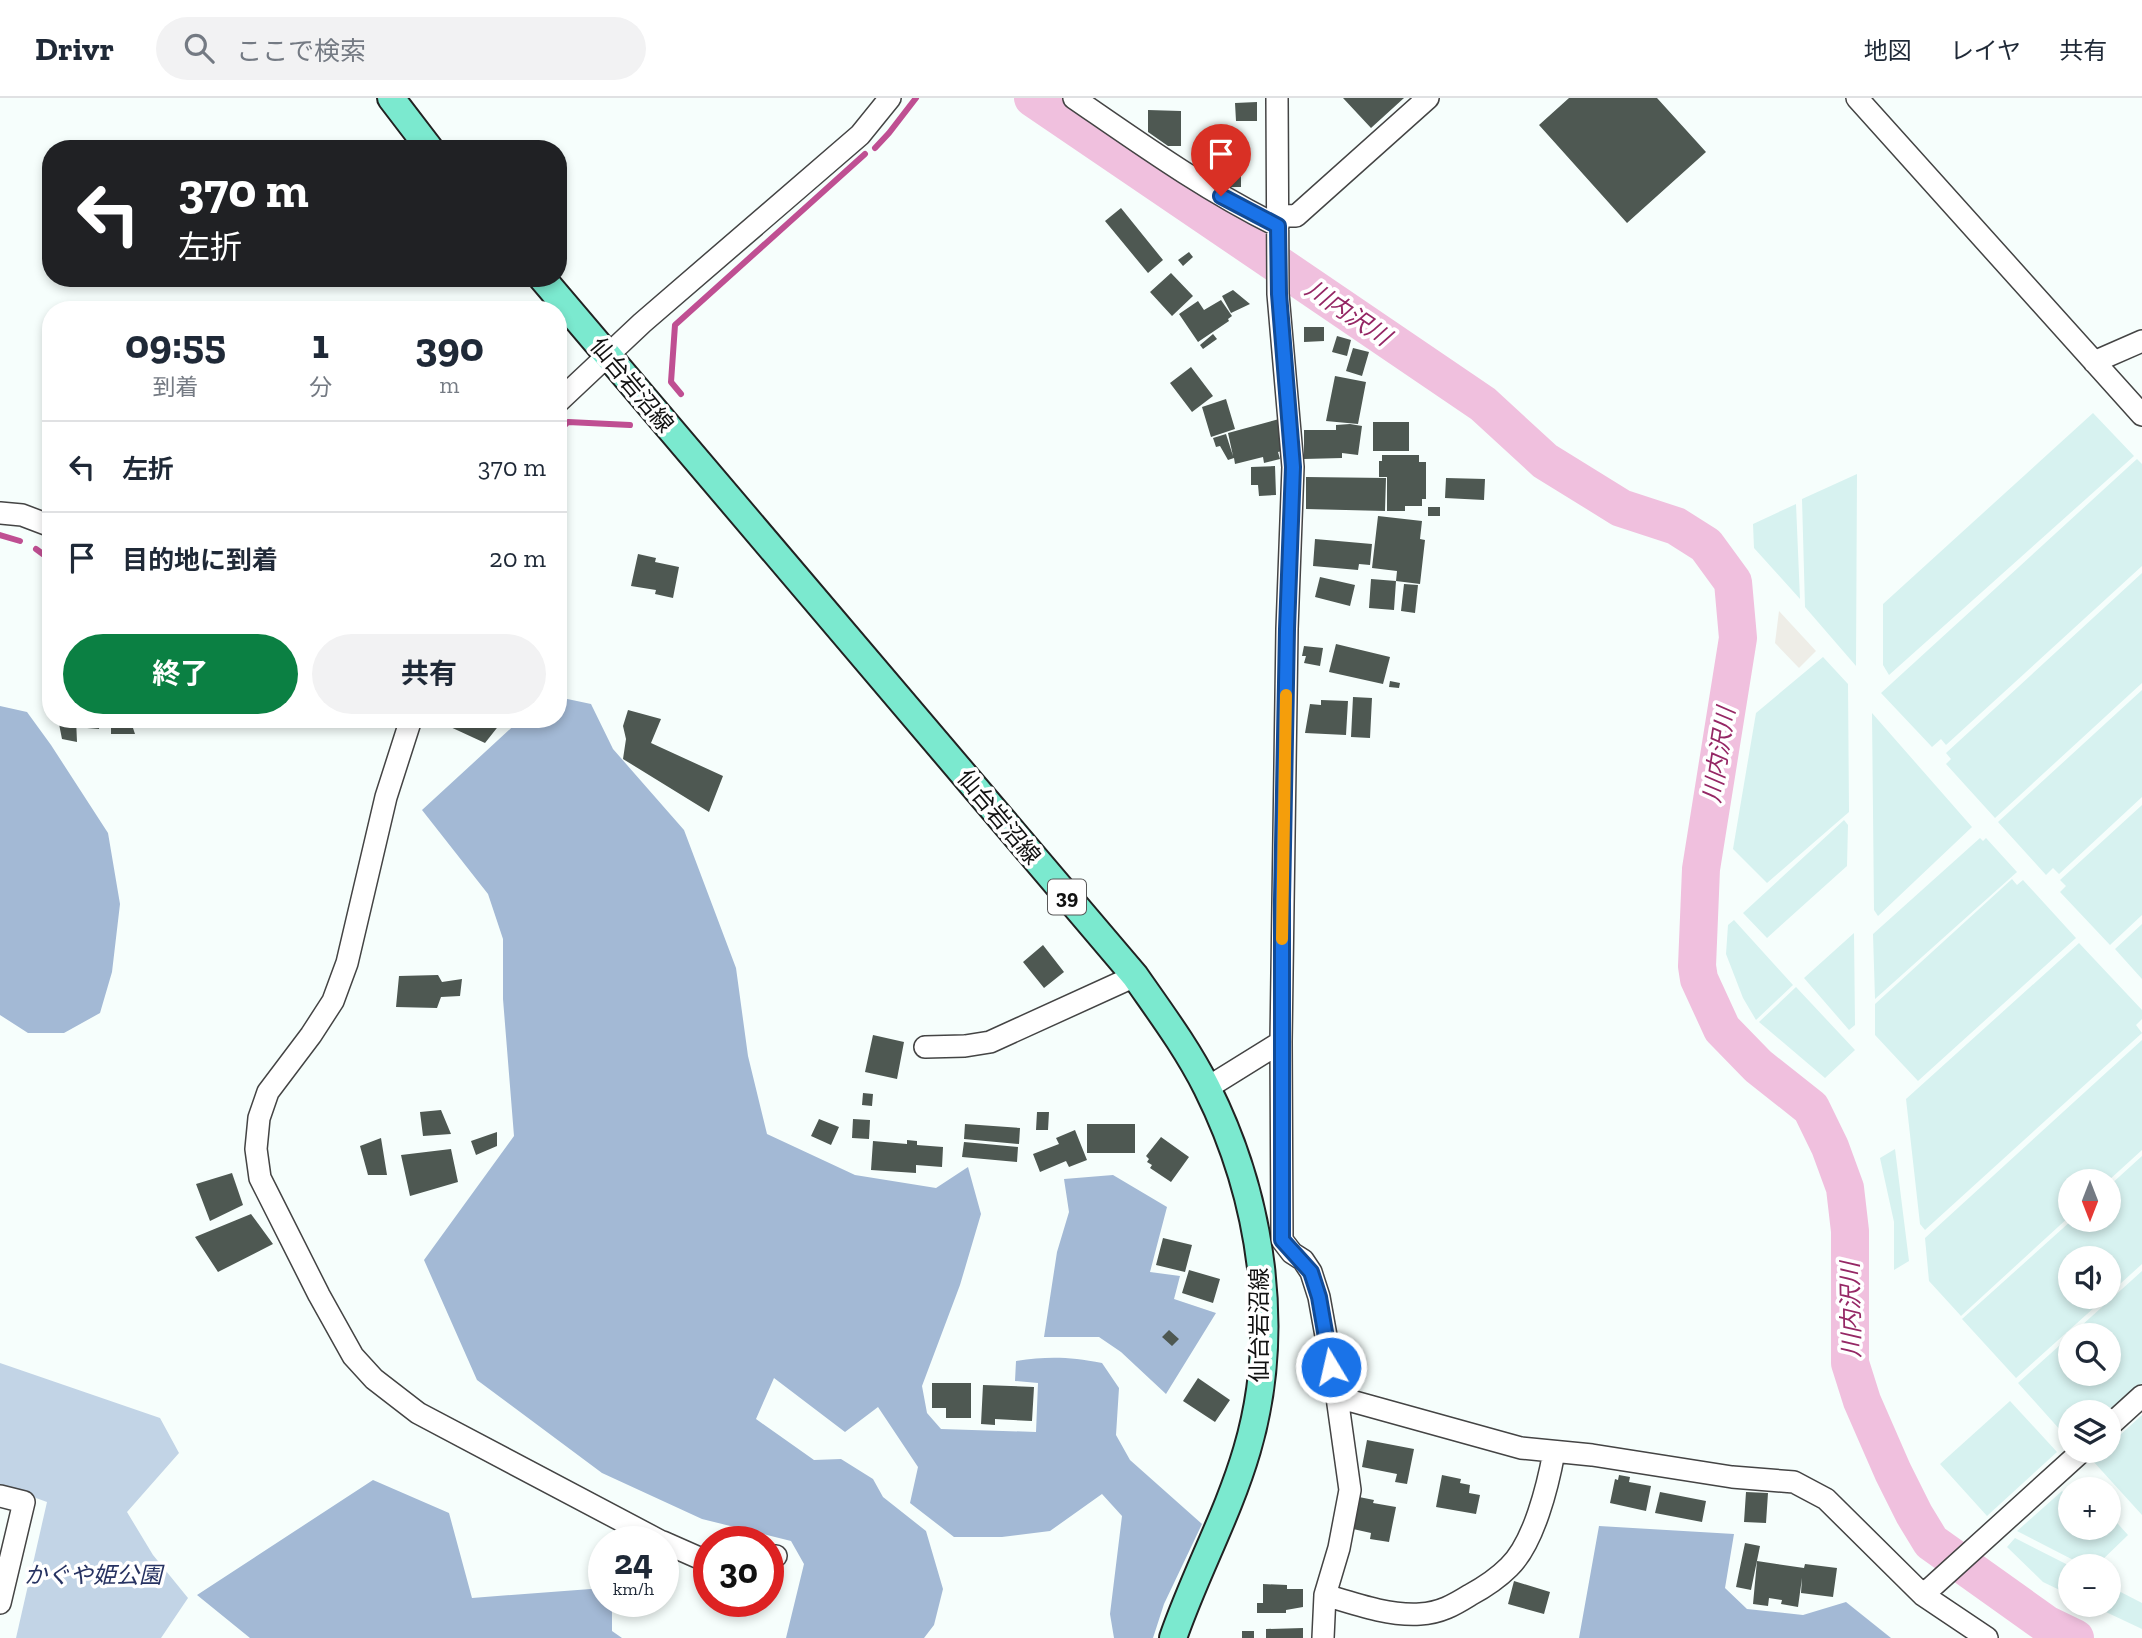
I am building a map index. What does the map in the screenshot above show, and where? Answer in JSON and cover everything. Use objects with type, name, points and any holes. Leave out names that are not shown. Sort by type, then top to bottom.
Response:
[{"type":"main road","points":[[391,98],[423,140]]},
{"type":"main road","name":"仙台岩沼線","points":[[549,287],[561,301]]},
{"type":"main road","name":"仙台岩沼線","points":[[567,308],[1135,976],[1171,1027],[1207,1088],[1240,1169],[1256,1227],[1261,1270],[1262,1359],[1260,1388],[1246,1453],[1173,1638]]},
{"type":"street","points":[[567,393],[606,356],[860,135],[890,98]]},
{"type":"street","points":[[1074,98],[1178,170],[1278,227]]},
{"type":"street","points":[[1277,98],[1279,294],[1293,467],[1287,629],[1281,1042],[1282,1240],[1311,1272],[1319,1297],[1350,1490],[1339,1548],[1325,1595],[1323,1638]]},
{"type":"street","points":[[1278,227],[1296,216],[1428,98]]},
{"type":"street","points":[[1857,98],[2142,415]]},
{"type":"street","points":[[2094,362],[2142,341]]},
{"type":"street","points":[[0,513],[22,515],[42,523]]},
{"type":"street","points":[[408,728],[386,797],[347,963],[333,1001],[268,1092],[259,1118],[256,1149],[260,1178],[307,1273],[353,1356],[374,1379],[418,1413],[633,1526]]},
{"type":"street","points":[[925,1047],[990,1042],[1135,976]]},
{"type":"street","points":[[1207,1088],[1281,1042]]},
{"type":"street","points":[[1337,1396],[1521,1448],[1592,1455],[1732,1478],[1794,1482],[1826,1499],[1928,1591],[1987,1638]]},
{"type":"street","points":[[2121,1415],[2142,1396]]},
{"type":"street","points":[[1325,1595],[1381,1611],[1419,1615],[1446,1610],[1479,1590],[1511,1566],[1530,1534],[1544,1497],[1553,1452]]},
{"type":"street","points":[[1928,1591],[2069,1463]]},
{"type":"street","points":[[0,1496],[24,1502],[0,1603]]},
{"type":"shaded area","points":[[2093,413],[2134,456],[1889,675],[1883,665],[1883,604]]},
{"type":"shaded area","points":[[2137,459],[2142,464],[2142,566],[1946,745],[1941,739],[1932,747],[1881,693]]},
{"type":"shaded area","points":[[1857,474],[1856,666],[1805,607],[1802,499]]},
{"type":"shaded area","points":[[1796,504],[1800,599],[1754,548],[1753,524]]},
{"type":"shaded area","points":[[2142,573],[2142,683],[1995,818],[1946,764],[1951,759],[1946,753]]},
{"type":"shaded area","points":[[1779,611],[1816,651],[1799,668],[1775,643]]},
{"type":"shaded area","points":[[1823,657],[1848,684],[1849,812],[1767,883],[1733,849],[1756,713]]},
{"type":"shaded area","points":[[2142,690],[2142,797],[2059,874],[2053,868],[2046,875],[1998,822]]},
{"type":"shaded area","points":[[567,699],[591,704],[613,749],[684,830],[736,968],[748,1056],[767,1134],[855,1175],[936,1188],[968,1167],[981,1214],[960,1285],[922,1386],[927,1413],[941,1429],[1036,1432],[1038,1383],[1015,1381],[1016,1361],[1059,1358],[1102,1363],[1119,1388],[1116,1435],[1130,1460],[1202,1524],[1164,1604],[1153,1638],[1114,1638],[1110,1614],[1122,1516],[1102,1494],[1050,1531],[1002,1537],[954,1537],[910,1503],[918,1467],[878,1407],[845,1432],[774,1378],[756,1419],[814,1460],[841,1459],[873,1479],[883,1497],[926,1531],[943,1589],[934,1625],[924,1638],[786,1638],[804,1564],[791,1541],[784,1539],[784,1526],[730,1526],[702,1519],[602,1473],[477,1380],[424,1260],[514,1136],[503,999],[503,939],[488,894],[422,810],[511,728],[567,728]]},
{"type":"shaded area","points":[[0,706],[27,712],[108,833],[120,904],[112,972],[100,1013],[64,1033],[28,1033],[0,1015]]},
{"type":"shaded area","points":[[1872,713],[1972,827],[1878,916],[1874,910]]},
{"type":"shaded area","points":[[2142,805],[2142,915],[2110,945],[2060,892],[2066,886],[2060,880]]},
{"type":"shaded area","points":[[1844,820],[1848,825],[1847,866],[1767,938],[1743,913]]},
{"type":"shaded area","points":[[1980,838],[1983,841],[1986,838],[2017,872],[1875,999],[1873,934]]},
{"type":"shaded area","points":[[2012,879],[2017,885],[2023,880],[2076,938],[1918,1081],[1875,1035],[1875,1004]]},
{"type":"shaded area","points":[[1734,920],[1793,985],[1756,1020],[1743,998],[1726,954],[1728,925]]},
{"type":"shaded area","points":[[2142,924],[2142,979],[2115,949]]},
{"type":"shaded area","points":[[1854,933],[1855,1025],[1849,1030],[1804,978]]},
{"type":"shaded area","points":[[2079,943],[2142,1010],[2142,1019],[2136,1025],[2142,1033],[1925,1230],[1920,1224],[1906,1099]]},
{"type":"shaded area","points":[[1796,987],[1855,1050],[1825,1078],[1759,1022]]},
{"type":"shaded area","points":[[2142,1040],[2142,1150],[2121,1169],[2058,1169],[2058,1227],[1961,1316],[1929,1281],[1925,1238]]},
{"type":"shaded area","points":[[1895,1149],[1909,1261],[1894,1270],[1894,1222],[1880,1158]]},
{"type":"shaded area","points":[[2142,1156],[2142,1264],[2121,1283],[2121,1246],[2058,1246],[2058,1309],[2093,1309],[2077,1323],[2058,1323],[2058,1340],[2016,1378],[1962,1319],[2059,1232],[2121,1232],[2121,1175]]},
{"type":"shaded area","points":[[1113,1175],[1167,1207],[1150,1272],[1180,1276],[1174,1299],[1216,1313],[1166,1394],[1121,1352],[1099,1337],[1044,1337],[1057,1252],[1069,1212],[1064,1179]]},
{"type":"shaded area","points":[[2142,1271],[2142,1383],[2121,1402],[2058,1400],[2058,1428],[2018,1383],[2058,1347],[2058,1386],[2121,1386],[2121,1323],[2084,1323],[2100,1309],[2121,1309],[2121,1290]]},
{"type":"shaded area","points":[[2010,1401],[2057,1452],[1987,1516],[1940,1464]]},
{"type":"shaded area","points":[[2142,1415],[2142,1515],[2121,1492],[2121,1477],[2107,1477],[2095,1463],[2121,1463],[2121,1434]]},
{"type":"shaded area","points":[[373,1480],[449,1513],[472,1598],[588,1589],[588,1617],[612,1617],[612,1631],[622,1638],[250,1638],[197,1595]]},
{"type":"shaded area","points":[[2058,1495],[2058,1540],[2121,1540],[2121,1527],[2128,1535],[2108,1554],[2062,1554],[2017,1531]]},
{"type":"shaded area","points":[[1599,1526],[1734,1534],[1725,1588],[1747,1609],[1803,1615],[1846,1602],[1891,1638],[1579,1638]]},
{"type":"shaded area","points":[[2015,1538],[2058,1560],[2058,1589],[2043,1582],[2007,1547]]},
{"type":"shaded area","points":[[2121,1592],[2142,1603],[2142,1629],[2116,1617],[2121,1617]]},
{"type":"green space","name":"かぐや姫公園","points":[[0,1363],[160,1418],[179,1453],[127,1512],[153,1555],[188,1598],[161,1638],[16,1638],[47,1502],[0,1485]]},
{"type":"building","points":[[1343,98],[1404,98],[1371,128]]},
{"type":"building","points":[[1569,98],[1657,98],[1706,152],[1627,223],[1539,125]]},
{"type":"building","points":[[1257,102],[1257,121],[1236,121],[1235,103]]},
{"type":"building","points":[[1148,110],[1181,111],[1181,146],[1168,146],[1148,132]]},
{"type":"building","points":[[1227,167],[1241,167],[1241,187],[1227,187]]},
{"type":"building","points":[[1121,208],[1163,260],[1148,273],[1105,221]]},
{"type":"building","points":[[1189,252],[1193,257],[1183,266],[1178,260]]},
{"type":"building","points":[[1171,273],[1193,296],[1172,316],[1150,292]]},
{"type":"building","points":[[1233,290],[1250,304],[1231,313],[1222,296]]},
{"type":"building","points":[[1221,300],[1232,316],[1229,321],[1198,342],[1179,314],[1198,301],[1204,310]]},
{"type":"building","points":[[1304,327],[1324,327],[1324,341],[1304,342]]},
{"type":"building","points":[[1213,334],[1217,339],[1203,349],[1200,345]]},
{"type":"building","points":[[1337,336],[1351,340],[1347,356],[1332,352]]},
{"type":"building","points":[[1353,348],[1369,352],[1362,376],[1346,371]]},
{"type":"building","points":[[1191,367],[1213,396],[1192,412],[1170,383]]},
{"type":"building","points":[[1335,376],[1366,382],[1358,424],[1326,421]]},
{"type":"building","points":[[1226,399],[1235,429],[1211,437],[1202,407]]},
{"type":"building","points":[[1279,419],[1285,441],[1280,442],[1280,459],[1264,463],[1263,457],[1235,464],[1234,458],[1228,460],[1220,446],[1216,447],[1213,438],[1226,434],[1233,456],[1228,433]]},
{"type":"building","points":[[1373,422],[1409,422],[1409,451],[1373,451]]},
{"type":"building","points":[[1336,425],[1362,426],[1358,455],[1342,453],[1342,458],[1304,459],[1304,430],[1336,430]]},
{"type":"building","points":[[1382,455],[1419,455],[1419,462],[1426,462],[1426,499],[1422,499],[1422,506],[1405,506],[1405,511],[1387,511],[1387,477],[1379,477],[1379,461],[1382,461]]},
{"type":"building","points":[[1275,466],[1276,495],[1259,496],[1258,485],[1251,485],[1251,467]]},
{"type":"building","points":[[1306,477],[1386,478],[1385,511],[1306,509]]},
{"type":"building","points":[[1446,478],[1485,479],[1484,500],[1445,498]]},
{"type":"building","points":[[1428,507],[1440,507],[1440,516],[1428,516]]},
{"type":"building","points":[[1378,516],[1422,521],[1420,539],[1425,540],[1420,584],[1396,581],[1397,571],[1372,568]]},
{"type":"building","points":[[1315,539],[1372,544],[1370,565],[1359,564],[1358,570],[1313,566]]},
{"type":"building","points":[[638,554],[656,558],[655,562],[679,567],[673,598],[655,594],[656,590],[631,586]]},
{"type":"building","points":[[1320,577],[1355,585],[1350,606],[1315,597]]},
{"type":"building","points":[[1371,579],[1396,581],[1394,610],[1369,608]]},
{"type":"building","points":[[1404,584],[1418,585],[1415,613],[1401,611]]},
{"type":"building","points":[[1336,644],[1390,657],[1383,684],[1329,672]]},
{"type":"building","points":[[1304,646],[1323,648],[1320,666],[1304,663]]},
{"type":"building","points":[[1390,681],[1400,683],[1399,688],[1389,687]]},
{"type":"building","points":[[1353,697],[1372,698],[1370,738],[1351,737]]},
{"type":"building","points":[[1321,700],[1348,701],[1346,735],[1305,733],[1310,704],[1321,705]]},
{"type":"building","points":[[628,710],[661,719],[651,743],[723,776],[709,812],[623,759],[626,739],[623,726]]},
{"type":"building","points":[[60,728],[76,728],[77,742],[62,739]]},
{"type":"building","points":[[111,728],[133,728],[135,734],[111,734]]},
{"type":"building","points":[[452,728],[497,728],[485,743]]},
{"type":"building","points":[[1043,945],[1064,972],[1044,988],[1023,962]]},
{"type":"building","points":[[438,975],[442,982],[462,979],[460,996],[441,997],[437,1008],[396,1007],[399,976]]},
{"type":"building","points":[[873,1035],[904,1042],[897,1079],[865,1072]]},
{"type":"building","points":[[863,1093],[873,1094],[872,1106],[862,1105]]},
{"type":"building","points":[[441,1110],[451,1134],[423,1136],[420,1112]]},
{"type":"building","points":[[1037,1112],[1049,1112],[1048,1130],[1036,1130]]},
{"type":"building","points":[[819,1119],[839,1127],[831,1145],[811,1136]]},
{"type":"building","points":[[853,1119],[870,1120],[869,1139],[852,1138]]},
{"type":"building","points":[[965,1124],[1020,1128],[1019,1144],[964,1139]]},
{"type":"building","points":[[1087,1124],[1135,1124],[1135,1153],[1087,1153]]},
{"type":"building","points":[[1075,1130],[1087,1160],[1069,1167],[1066,1161],[1040,1172],[1033,1154],[1059,1144],[1056,1138]]},
{"type":"building","points":[[497,1132],[497,1146],[476,1155],[471,1141]]},
{"type":"building","points":[[1161,1137],[1189,1157],[1171,1182],[1150,1168],[1152,1165],[1147,1162],[1149,1159],[1146,1156]]},
{"type":"building","points":[[381,1138],[387,1175],[368,1175],[360,1146]]},
{"type":"building","points":[[907,1140],[917,1141],[917,1145],[943,1147],[942,1167],[916,1165],[916,1173],[871,1170],[873,1141],[907,1144]]},
{"type":"building","points":[[964,1142],[1018,1147],[1017,1162],[962,1157]]},
{"type":"building","points":[[451,1149],[458,1182],[410,1196],[401,1155]]},
{"type":"building","points":[[232,1173],[243,1205],[210,1221],[196,1184]]},
{"type":"building","points":[[251,1214],[273,1244],[218,1272],[195,1237]]},
{"type":"building","points":[[1163,1238],[1192,1245],[1185,1272],[1156,1265]]},
{"type":"building","points":[[1189,1270],[1220,1279],[1213,1303],[1182,1293]]},
{"type":"building","points":[[1169,1330],[1179,1339],[1172,1346],[1162,1337]]},
{"type":"building","points":[[1198,1378],[1230,1400],[1215,1422],[1183,1401]]},
{"type":"building","points":[[932,1383],[971,1383],[971,1418],[946,1418],[946,1408],[932,1408]]},
{"type":"building","points":[[983,1385],[1034,1387],[1032,1421],[995,1419],[995,1425],[981,1424]]},
{"type":"building","points":[[1367,1440],[1414,1449],[1407,1484],[1395,1482],[1397,1474],[1362,1467]]},
{"type":"building","points":[[1442,1475],[1461,1479],[1460,1483],[1470,1485],[1469,1493],[1480,1495],[1476,1514],[1436,1507]]},
{"type":"building","points":[[1619,1475],[1630,1477],[1629,1482],[1651,1486],[1646,1511],[1610,1503],[1615,1479],[1618,1480]]},
{"type":"building","points":[[1660,1492],[1706,1501],[1702,1522],[1655,1513]]},
{"type":"building","points":[[1746,1492],[1768,1493],[1766,1523],[1744,1522]]},
{"type":"building","points":[[1359,1497],[1374,1500],[1373,1503],[1396,1507],[1389,1542],[1370,1539],[1371,1533],[1353,1529]]},
{"type":"building","points":[[1745,1543],[1760,1546],[1751,1590],[1736,1587]]},
{"type":"building","points":[[1757,1561],[1804,1568],[1805,1564],[1837,1568],[1833,1597],[1801,1593],[1802,1578],[1798,1607],[1781,1604],[1782,1600],[1769,1598],[1768,1606],[1753,1604]]},
{"type":"building","points":[[1514,1581],[1550,1592],[1544,1614],[1508,1604]]},
{"type":"building","points":[[1263,1584],[1303,1589],[1303,1607],[1286,1610],[1286,1613],[1257,1613],[1257,1603],[1263,1603]]},
{"type":"building","points":[[1303,1628],[1303,1638],[1266,1638],[1266,1629]]},
{"type":"building","points":[[1242,1631],[1254,1631],[1254,1638],[1242,1638]]},
{"type":"waterway","points":[[875,148],[916,98]]},
{"type":"waterway","name":"川内沢川","points":[[1033,98],[1483,404],[1545,461],[1621,508],[1676,526],[1706,545],[1733,582],[1738,638],[1701,869],[1697,966],[1699,979],[1722,1029],[1758,1066],[1811,1108],[1830,1147],[1845,1188],[1850,1231],[1850,1363],[1862,1401],[1914,1514],[1931,1542],[2046,1624],[2075,1638]]},
{"type":"waterway","points":[[681,394],[671,382],[675,325],[865,154]]},
{"type":"waterway","points":[[567,423],[630,425]]},
{"type":"waterway","points":[[0,535],[20,541]]},
{"type":"waterway","points":[[36,549],[42,553]]},
{"type":"slow traffic","points":[[1282,939],[1286,695]]},
{"type":"route","points":[[1221,196],[1278,226],[1279,294],[1293,467],[1282,900],[1282,1240],[1292,1253],[1303,1260],[1311,1272],[1319,1297],[1331,1367]]}]
